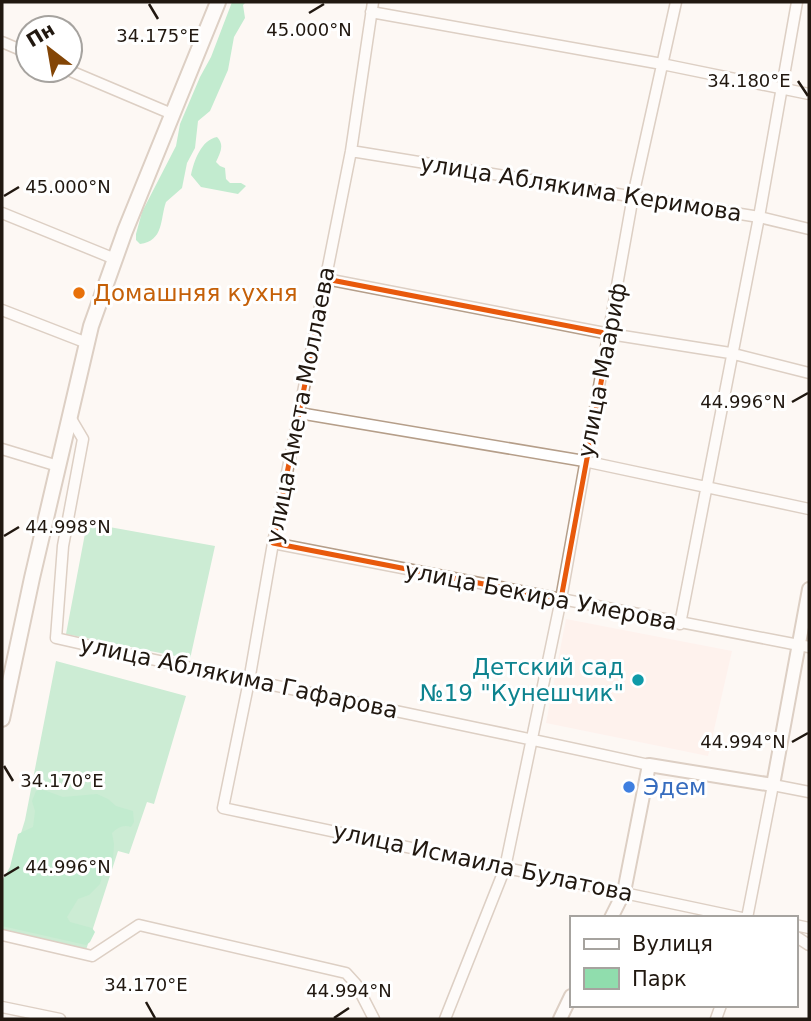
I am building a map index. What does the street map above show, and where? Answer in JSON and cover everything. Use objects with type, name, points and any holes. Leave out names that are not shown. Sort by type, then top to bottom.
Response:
[{"type":"main road","points":[[2,719],[91,326],[115,259],[218,2]]},
{"type":"street","name":"улица Маариф","points":[[444,1019],[505,868],[561,599],[633,197],[676,2]]},
{"type":"street","points":[[680,624],[797,2]]},
{"type":"street","points":[[372,7],[809,94]]},
{"type":"street","name":"улица Амета Моллаева","points":[[223,808],[272,543],[351,151],[372,7]]},
{"type":"street","points":[[84,77],[172,114]]},
{"type":"street","name":"улица Аблякима Керимова","points":[[351,151],[758,217],[809,229]]},
{"type":"street","points":[[2,213],[115,259]]},
{"type":"street","points":[[326,279],[610,334],[730,353],[809,373]]},
{"type":"street","points":[[2,310],[87,343]]},
{"type":"street","points":[[299,413],[584,461],[809,509]]},
{"type":"street","name":"улица Аблякима Гафарова","points":[[69,417],[83,439],[63,546],[56,638],[649,765],[809,792]]},
{"type":"street","points":[[2,449],[58,466]]},
{"type":"street","name":"улица Бекира Умерова","points":[[272,543],[805,647]]},
{"type":"street","points":[[745,916],[805,647],[809,589]]},
{"type":"street","points":[[612,916],[624,892],[649,765]]},
{"type":"street","name":"улица Исмаила Булатова","points":[[223,808],[736,916]]},
{"type":"street","points":[[2,936],[92,956],[139,925],[346,973],[356,984],[374,1019]]},
{"type":"street","points":[[560,1019],[570,998]]},
{"type":"street","points":[[2,1007],[60,1019]]},
{"type":"highlighted area","points":[[326,279],[610,334],[561,599],[273,543]]},
{"type":"shaded area","points":[[566,619],[732,651],[708,756],[546,723]]},
{"type":"green space","points":[[232,2],[246,2],[243,5],[245,18],[234,37],[228,70],[210,111],[198,121],[195,148],[187,163],[182,188],[166,202],[157,234],[148,242],[140,244],[136,240],[136,234],[142,212],[176,146],[180,124],[211,57]]},
{"type":"green space","points":[[217,137],[221,146],[216,162],[225,168],[226,179],[230,183],[246,186],[238,194],[201,187],[191,175],[196,158],[203,147]]},
{"type":"green space","points":[[87,523],[215,546],[190,659],[66,634]]},
{"type":"green space","points":[[56,661],[186,696],[154,804],[147,802],[129,854],[118,851],[86,950],[2,929],[2,895],[25,820]]},
{"type":"green space","points":[[41,789],[63,797],[97,794],[116,806],[133,811],[134,822],[131,827],[120,827],[112,833],[113,860],[103,873],[100,884],[89,895],[78,899],[67,917],[70,922],[92,928],[95,932],[86,945],[2,926],[2,881],[10,867],[18,834],[33,827],[35,811],[32,801],[36,791]]},
{"type":"place","name":"Домашняя кухня","points":[[79,293]]},
{"type":"place","name":"Детский сад №19 \"Кунешчик\"","points":[[638,680]]},
{"type":"place","name":"Эдем","points":[[629,787]]}]
